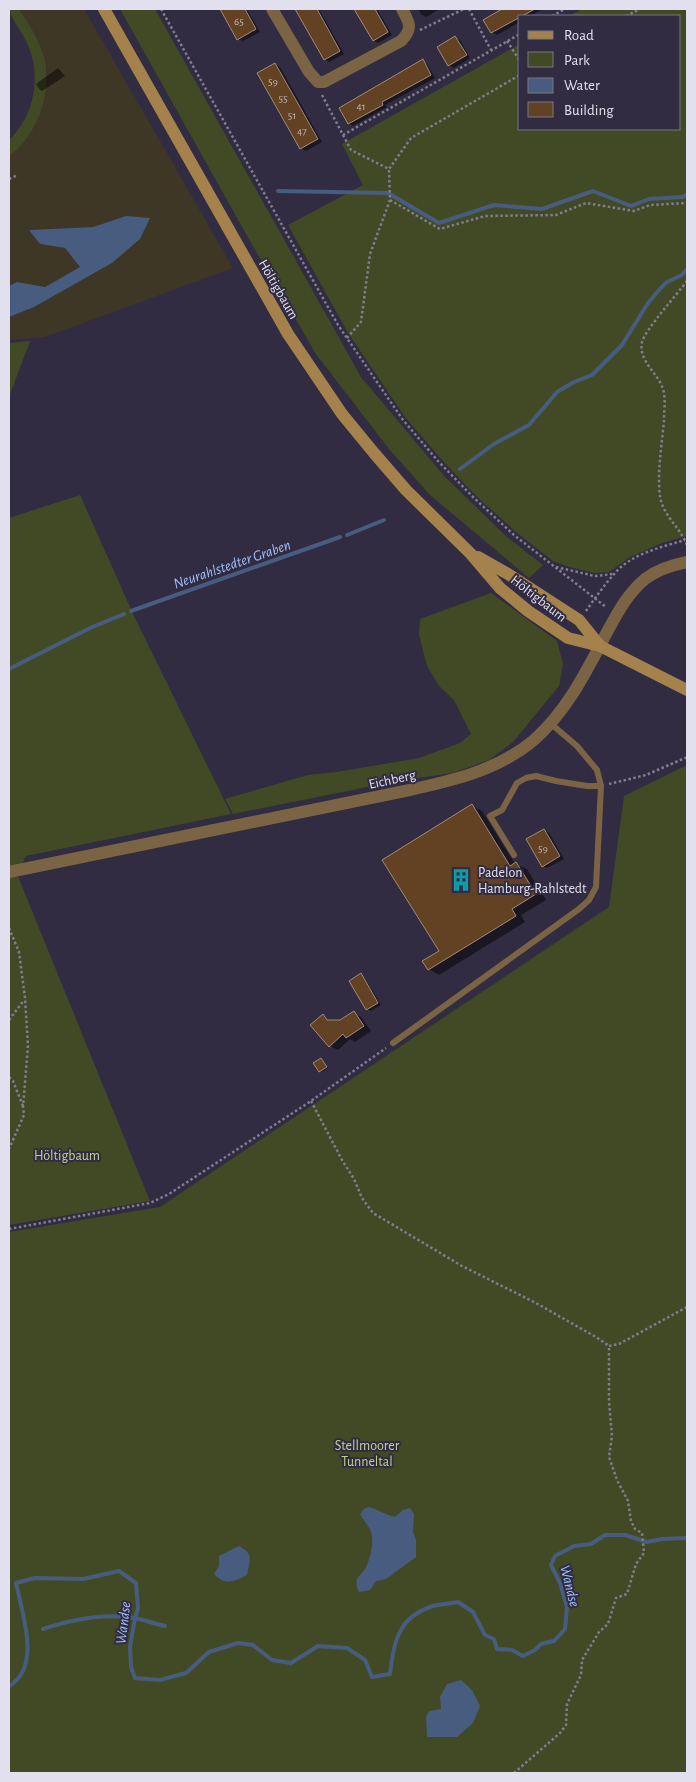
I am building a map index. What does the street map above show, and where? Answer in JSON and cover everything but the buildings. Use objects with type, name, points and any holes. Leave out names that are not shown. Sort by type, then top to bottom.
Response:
[{"type":"main road","name":"Höltigbaum","points":[[104,9],[264,294],[311,370],[342,414],[406,490],[471,554],[500,588],[536,616],[568,638],[600,646],[687,690]]},
{"type":"main road","name":"Höltigbaum","points":[[471,554],[508,574],[579,620],[600,646]]},
{"type":"street","points":[[272,9],[309,72],[318,82],[330,80],[407,36],[409,30],[407,18],[402,9]]},
{"type":"street","name":"Eichberg","points":[[9,872],[451,781],[476,773],[508,758],[536,738],[550,723],[570,699],[627,598],[645,579],[662,569],[687,562]]},
{"type":"lane","points":[[393,1043],[570,915],[589,900],[596,887],[602,786],[597,770],[577,746],[550,723]]},
{"type":"lane","points":[[514,855],[490,816],[502,810],[517,783],[526,778],[536,776],[556,782],[602,786]]},
{"type":"path","points":[[161,9],[338,325],[403,420],[438,461],[473,497],[514,535],[570,580],[596,598],[616,618]]},
{"type":"path","points":[[409,30],[424,29],[464,9]]},
{"type":"path","points":[[469,9],[491,50]]},
{"type":"path","points":[[554,15],[565,9]]},
{"type":"path","points":[[628,15],[640,9]]},
{"type":"path","points":[[343,135],[518,35]]},
{"type":"path","points":[[507,41],[518,58]]},
{"type":"path","points":[[346,338],[361,322],[370,254],[390,200],[389,169],[411,138],[518,76]]},
{"type":"path","points":[[318,82],[324,99],[351,150],[389,169]]},
{"type":"path","points":[[9,179],[18,176]]},
{"type":"path","points":[[390,200],[440,229],[485,216],[556,215],[586,203],[634,211],[650,205],[687,203]]},
{"type":"path","points":[[687,281],[642,340],[641,353],[663,389],[664,396],[660,497],[666,514],[682,533],[687,545]]},
{"type":"path","points":[[579,620],[613,574],[632,560],[663,546],[685,540]]},
{"type":"path","points":[[554,566],[596,576],[613,574]]},
{"type":"path","points":[[602,786],[646,775],[687,758]]},
{"type":"path","points":[[9,928],[19,952],[25,998],[28,1046],[24,1115],[9,1149]]},
{"type":"path","points":[[9,1020],[25,998]]},
{"type":"path","points":[[9,1229],[150,1204],[169,1194],[311,1101],[393,1043]]},
{"type":"path","points":[[9,1077],[14,1081],[23,1107]]},
{"type":"path","points":[[311,1101],[344,1164],[354,1179],[362,1198],[373,1213],[462,1266],[534,1302],[609,1346],[619,1344],[687,1307]]},
{"type":"path","points":[[514,1773],[560,1733],[566,1725],[567,1704],[581,1675],[582,1660],[599,1632],[608,1624],[616,1598],[627,1594],[630,1590],[636,1564],[644,1553],[642,1533],[635,1528],[631,1521],[628,1501],[617,1480],[609,1456],[612,1436],[609,1402],[609,1346]]},
{"type":"shaded area","points":[[19,9],[84,9],[233,268],[45,337],[9,340],[9,317],[34,307],[112,263],[140,239],[126,216],[93,227],[30,230],[40,244],[65,248],[80,267],[45,288],[17,282],[9,286],[9,156],[30,133],[42,106],[47,82],[47,70],[39,41]]},
{"type":"green space","points":[[9,9],[19,9],[37,38],[44,57],[46,84],[45,98],[35,124],[28,136],[9,156],[9,140],[25,119],[30,107],[35,81],[32,55]]},
{"type":"green space","points":[[120,9],[155,9],[361,377],[445,477],[507,537],[543,565],[529,578],[430,495],[389,449],[316,354],[250,241]]},
{"type":"green space","points":[[582,9],[687,9],[687,536],[662,543],[630,557],[609,572],[595,573],[553,561],[516,532],[475,495],[441,459],[405,417],[348,333],[288,225],[363,185],[342,144],[518,45],[518,130],[681,130],[681,15],[571,15]]},
{"type":"green space","points":[[30,341],[9,397],[9,343]]},
{"type":"green space","points":[[80,495],[134,616],[231,814],[26,856],[17,874],[150,1201],[9,1225],[9,518]]},
{"type":"green space","points":[[491,593],[557,641],[563,664],[559,686],[513,742],[489,760],[453,773],[397,781],[233,814],[225,799],[308,775],[419,758],[460,743],[471,734],[454,700],[439,686],[427,666],[419,635],[420,619]]},
{"type":"green space","name":"Stellmoorer Tunneltal","points":[[687,765],[687,1773],[9,1773],[9,1232],[160,1207],[609,907],[624,796]]},
{"type":"water","points":[[126,216],[150,218],[140,239],[112,263],[34,307],[9,317],[9,286],[17,282],[45,287],[80,267],[65,248],[40,244],[29,230],[93,227]]},
{"type":"water","points":[[369,1507],[395,1517],[403,1510],[410,1508],[414,1514],[413,1532],[416,1540],[416,1557],[386,1579],[376,1581],[370,1590],[359,1592],[356,1583],[367,1565],[372,1541],[371,1531],[360,1514]]},
{"type":"water","points":[[239,1546],[247,1552],[250,1558],[247,1575],[230,1582],[218,1578],[214,1574],[219,1566],[219,1556]]},
{"type":"water","points":[[461,1680],[472,1690],[480,1706],[473,1723],[457,1737],[427,1737],[426,1717],[429,1711],[441,1709],[440,1697],[447,1684]]},
{"type":"waterway","points":[[278,191],[388,193],[439,223],[494,205],[542,209],[593,191],[631,206],[649,199],[683,197],[687,194]]},
{"type":"waterway","points":[[460,469],[494,444],[529,425],[557,392],[574,382],[592,375],[622,345],[648,303],[660,289],[667,282],[682,275],[687,269]]},
{"type":"waterway","name":"Neurahlstedter Graben","points":[[347,535],[384,520]]},
{"type":"waterway","name":"Neurahlstedter Graben","points":[[131,611],[340,537]]},
{"type":"waterway","name":"Neurahlstedter Graben","points":[[9,669],[90,628],[124,614]]},
{"type":"waterway","name":"Wandse","points":[[9,1686],[19,1677],[25,1666],[27,1653],[25,1624],[16,1583],[35,1578],[83,1579],[119,1571],[136,1583],[138,1608],[130,1647],[131,1667],[135,1678],[160,1680],[186,1673],[209,1652],[238,1643],[253,1645],[272,1660],[291,1663],[318,1646],[347,1648],[365,1660],[372,1677],[390,1674],[393,1652],[399,1633],[404,1625],[419,1612],[436,1605],[458,1602],[473,1612],[485,1635],[494,1639],[497,1649],[512,1650],[523,1656],[535,1650],[541,1644],[554,1641],[565,1629],[567,1607],[560,1583],[551,1565],[555,1556],[574,1546],[591,1544],[605,1535],[625,1535],[647,1542],[687,1538]]},
{"type":"waterway","points":[[43,1629],[66,1622],[112,1616],[135,1618],[165,1626]]},
{"type":"place","name":"Padelon Hamburg-Rahlstedt","points":[[461,880]]}]
